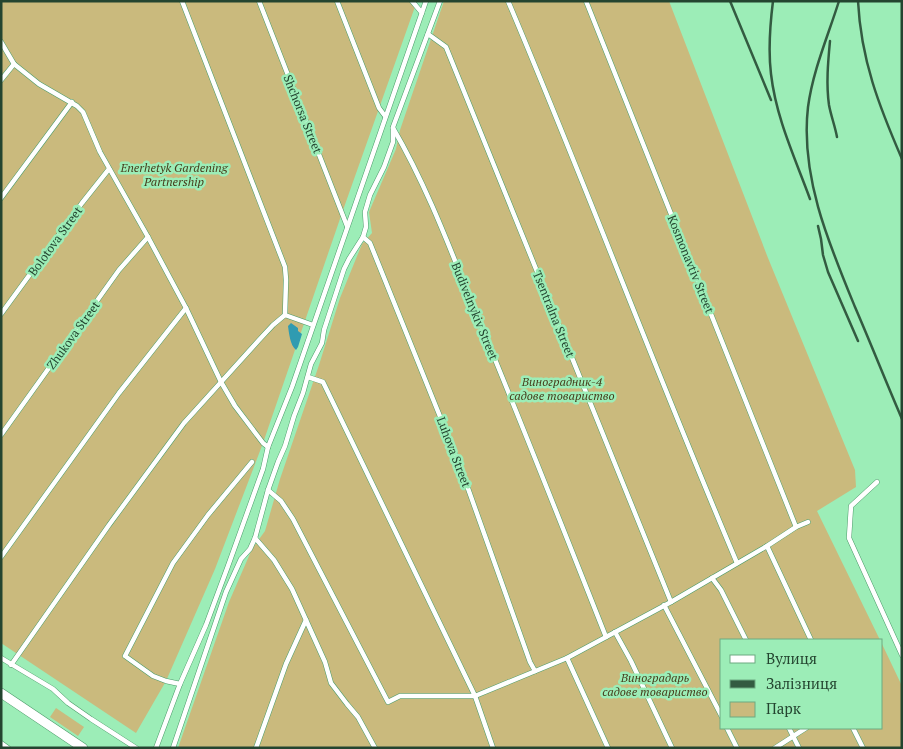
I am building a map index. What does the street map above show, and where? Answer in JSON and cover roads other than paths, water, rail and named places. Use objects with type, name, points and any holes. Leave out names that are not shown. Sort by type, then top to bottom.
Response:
[{"type":"street","points":[[1,693],[83,748]]},
{"type":"lane","points":[[11,665],[109,525],[184,423],[273,325],[285,315],[285,267],[182,1]]},
{"type":"lane","name":"Shchorsa Street","points":[[259,1],[347,227]]},
{"type":"lane","points":[[337,1],[379,108],[385,116]]},
{"type":"lane","points":[[412,1],[422,13]]},
{"type":"lane","points":[[156,748],[228,566],[263,469],[268,447],[292,387],[426,1]]},
{"type":"lane","points":[[173,748],[226,592],[241,559],[250,549],[255,538],[268,490],[285,446],[311,364],[322,343],[324,330],[344,269],[363,238],[366,227],[365,212],[370,195],[384,167],[393,142],[393,127],[440,1]]},
{"type":"lane","points":[[508,1],[693,459],[737,563]]},
{"type":"lane","name":"Kosmonavtiv Street","points":[[586,1],[796,527]]},
{"type":"lane","name":"Tsentralna Street","points":[[428,34],[446,47],[670,602]]},
{"type":"lane","points":[[1,42],[14,64],[39,84],[78,106],[82,112],[100,152],[186,308],[221,382],[235,406],[268,447]]},
{"type":"lane","points":[[1,80],[14,64]]},
{"type":"lane","points":[[1,198],[72,102]]},
{"type":"lane","name":"Budivelnykiv Street","points":[[393,127],[426,191],[606,637]]},
{"type":"lane","name":"Bolotova Street","points":[[1,314],[109,168]]},
{"type":"lane","name":"Zhukova Street","points":[[1,435],[120,270],[148,237]]},
{"type":"lane","name":"Luhova Street","points":[[363,238],[370,243],[460,466],[530,662],[535,671]]},
{"type":"lane","points":[[1,557],[118,393],[186,308]]},
{"type":"lane","points":[[285,315],[313,325]]},
{"type":"lane","points":[[308,377],[323,382],[475,696],[493,748]]},
{"type":"lane","points":[[180,684],[153,676],[125,656],[173,563],[208,515],[252,462]]},
{"type":"lane","points":[[877,482],[851,506],[849,538],[902,655]]},
{"type":"lane","points":[[268,490],[281,501],[293,518],[388,702],[400,696],[475,696],[567,658],[670,602],[796,527],[808,522]]},
{"type":"lane","points":[[255,538],[274,560],[292,589],[325,662],[331,683],[358,717],[375,748]]},
{"type":"lane","points":[[767,546],[812,639]]},
{"type":"lane","points":[[712,578],[721,590],[746,639]]},
{"type":"lane","points":[[664,605],[720,713]]},
{"type":"lane","points":[[256,748],[286,664],[306,620]]},
{"type":"lane","points":[[615,632],[672,748]]},
{"type":"lane","points":[[1,658],[52,689],[68,703],[136,748]]},
{"type":"lane","points":[[567,658],[608,748]]},
{"type":"lane","points":[[728,729],[738,748]]},
{"type":"lane","points":[[790,729],[799,748]]},
{"type":"lane","points":[[775,748],[804,729]]},
{"type":"lane","points":[[854,729],[863,748]]},
{"type":"lane","points":[[1,743],[8,748]]},
{"type":"water","points":[[291,323],[302,334],[296,350],[292,345],[289,335],[288,326]]},
{"type":"railway","points":[[730,1],[771,100]]},
{"type":"railway","points":[[773,1],[770,28],[770,65],[773,90],[787,138],[810,199]]},
{"type":"railway","points":[[839,1],[810,93],[807,133],[808,158],[812,184],[827,234],[845,283],[902,419]]},
{"type":"railway","points":[[858,1],[863,43],[872,82],[902,159]]},
{"type":"railway","points":[[830,41],[828,97],[837,137]]},
{"type":"railway","points":[[818,226],[828,272],[858,341]]},
{"type":"park label","name":"Enerhetyk Gardening Partnership","points":[[174,174]]},
{"type":"park label","name":"Виноградник-4 садове товариство","points":[[562,388]]},
{"type":"park label","name":"Виноградарь садове товариство","points":[[655,684]]}]
